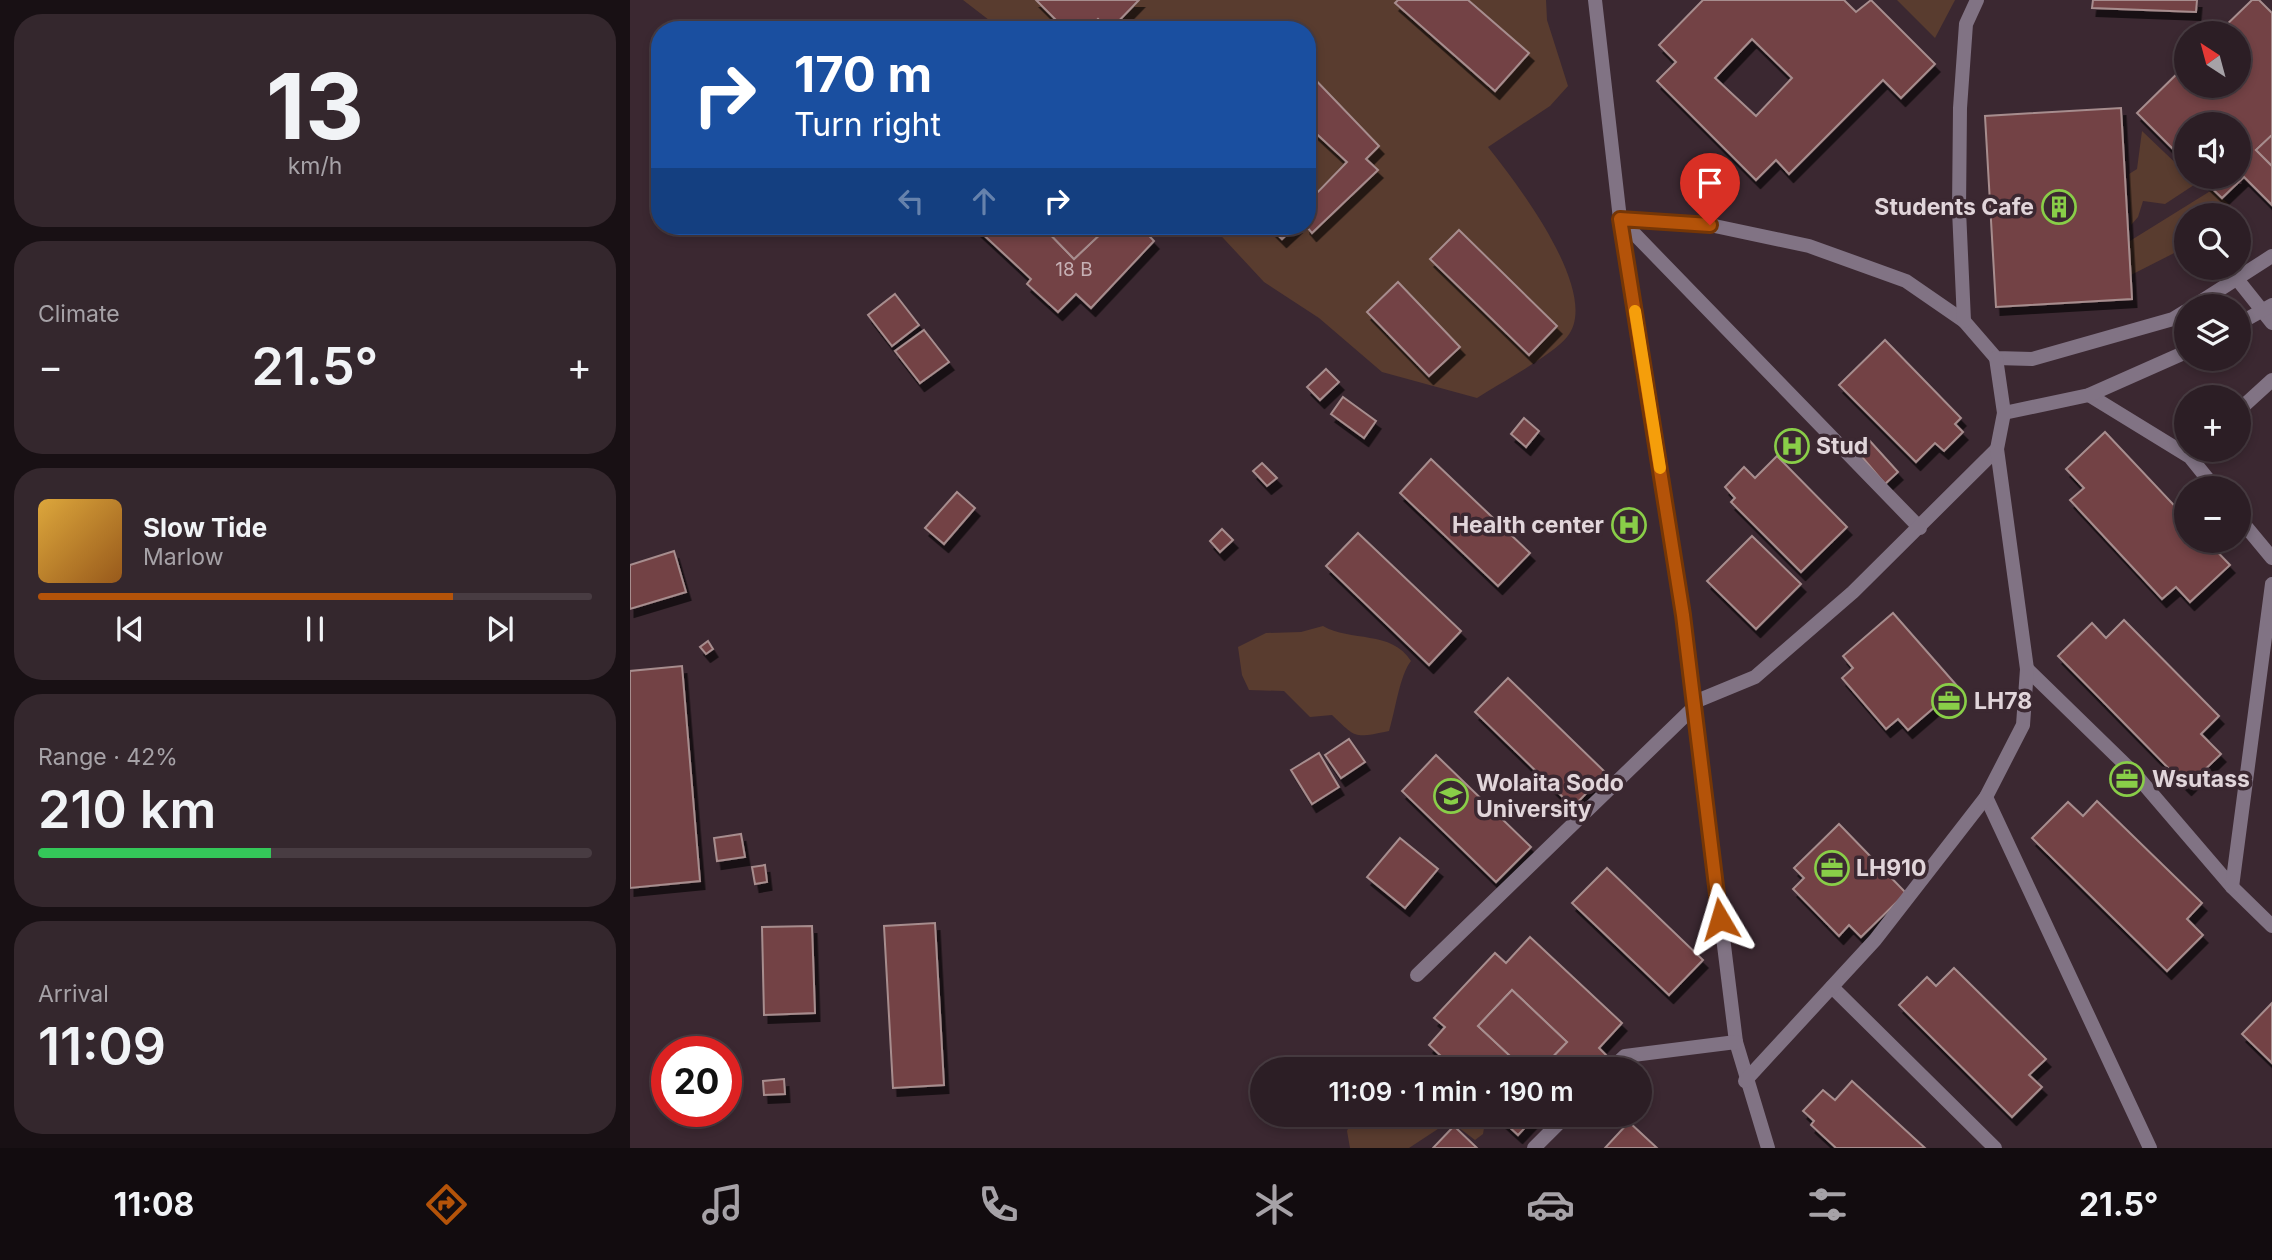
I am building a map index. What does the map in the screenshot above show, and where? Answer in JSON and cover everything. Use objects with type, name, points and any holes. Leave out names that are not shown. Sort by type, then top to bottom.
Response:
[{"type":"lane","points":[[1595,0],[1620,219],[1683,615],[1692,706],[1736,1042],[1745,1081],[1768,1148]]},
{"type":"lane","points":[[1964,321],[1959,210],[1960,108],[1966,24],[1977,0]]},
{"type":"lane","points":[[1620,219],[1710,225],[1809,246],[1906,281],[1964,321],[1996,358],[2004,413],[1997,449],[2027,669],[2023,725],[1986,797],[1875,940],[1745,1081]]},
{"type":"lane","points":[[1620,219],[1920,528]]},
{"type":"lane","points":[[2251,270],[2272,256]]},
{"type":"lane","points":[[2213,294],[2235,280]]},
{"type":"lane","points":[[2238,280],[2267,308],[2272,323]]},
{"type":"lane","points":[[2251,317],[2267,308]]},
{"type":"lane","points":[[1996,358],[2019,360],[2058,352],[2125,330],[2174,318]]},
{"type":"lane","points":[[2004,413],[2089,395],[2174,357]]},
{"type":"lane","points":[[2251,399],[2272,380]]},
{"type":"lane","points":[[2089,395],[2174,442]]},
{"type":"lane","points":[[1417,975],[1692,706],[1755,677],[1853,593],[1997,449]]},
{"type":"lane","points":[[2251,533],[2272,558]]},
{"type":"lane","points":[[2232,887],[2272,584]]},
{"type":"lane","points":[[2027,669],[2136,775],[2232,887],[2272,926]]},
{"type":"lane","points":[[1986,797],[2150,1148]]},
{"type":"lane","points":[[1832,987],[1995,1148]]},
{"type":"lane","points":[[1624,1057],[1736,1042]]},
{"type":"lane","points":[[1534,1148],[1555,1127]]},
{"type":"shaded area","points":[[963,0],[1546,0],[1547,20],[1568,86],[1550,106],[1488,147],[1534,211],[1565,267],[1574,294],[1575,318],[1567,337],[1538,361],[1477,398],[1382,372],[1319,318],[1264,282],[1220,235],[1316,235],[1316,21],[990,21]]},
{"type":"shaded area","points":[[1897,0],[1955,0],[1935,38]]},
{"type":"shaded area","points":[[2142,131],[2174,162],[2174,189],[2188,189],[2165,204],[2143,201],[2138,217],[2131,225],[2129,174],[2137,169]]},
{"type":"shaded area","points":[[2212,190],[2228,203],[2191,203]]},
{"type":"shaded area","points":[[2174,214],[2174,253],[2129,276],[2125,244]]},
{"type":"shaded area","points":[[1323,626],[1393,645],[1403,651],[1411,661],[1401,684],[1389,731],[1357,735],[1332,715],[1310,717],[1284,691],[1249,690],[1242,675],[1238,647],[1266,633],[1301,632]]},
{"type":"shaded area","points":[[1349,1127],[1441,1127],[1409,1148],[1350,1148]]},
{"type":"shaded area","points":[[1458,1127],[1484,1127],[1483,1134],[1475,1140]]},
{"type":"building","points":[[1036,0],[1139,0],[1119,21],[1057,21]]},
{"type":"building","points":[[1398,0],[1468,0],[1529,53],[1495,91],[1395,3]]},
{"type":"building","points":[[1703,0],[1844,0],[1856,12],[1871,0],[1935,64],[1901,98],[1883,80],[1789,174],[1776,160],[1756,180],[1657,81],[1676,62],[1659,45]],"holes":[[[1752,39],[1792,78],[1756,116],[1715,78]]]},
{"type":"building","points":[[2093,0],[2197,0],[2196,12],[2092,8]]},
{"type":"building","points":[[2252,0],[2259,0],[2272,13],[2272,135],[2256,150],[2272,166],[2272,205],[2251,184],[2251,112],[2174,112],[2174,150],[2137,113],[2174,77],[2174,98],[2251,98],[2251,21],[2230,21]]},
{"type":"building","points":[[1316,80],[1379,146],[1366,159],[1378,170],[1316,229],[1316,194],[1347,162],[1316,133]]},
{"type":"building","name":"Students Cafe","points":[[2121,108],[2132,299],[1996,307],[1985,116]]},
{"type":"building","points":[[2272,135],[2272,166],[2256,150]]},
{"type":"building","points":[[2213,189],[2231,189],[2222,198]]},
{"type":"building","points":[[1459,230],[1557,326],[1529,355],[1430,259]]},
{"type":"building","points":[[984,235],[1051,235],[1074,259],[1099,235],[1148,235],[1154,241],[1091,308],[1076,294],[1058,312],[1027,284],[1031,279]]},
{"type":"building","points":[[1051,235],[1099,235],[1074,259]]},
{"type":"building","points":[[1398,282],[1460,347],[1429,376],[1367,312]]},
{"type":"building","points":[[895,294],[919,325],[892,346],[868,315]]},
{"type":"building","points":[[924,330],[949,362],[920,383],[895,351]]},
{"type":"building","points":[[1885,340],[1961,418],[1955,424],[1963,432],[1944,451],[1935,443],[1916,462],[1839,385]]},
{"type":"building","points":[[1326,369],[1339,382],[1320,400],[1307,387]]},
{"type":"building","points":[[1343,397],[1376,421],[1364,438],[1331,414]]},
{"type":"building","points":[[1524,418],[1539,431],[1526,447],[1511,434]]},
{"type":"building","points":[[2105,432],[2174,505],[2174,553],[2218,553],[2230,565],[2190,602],[2176,587],[2162,599],[2070,500],[2084,488],[2066,469]]},
{"type":"building","points":[[1869,440],[1898,472],[1885,484],[1857,451]]},
{"type":"building","points":[[1777,456],[1847,527],[1801,572],[1731,502],[1735,498],[1725,487],[1744,467],[1755,478]]},
{"type":"building","points":[[1431,459],[1530,553],[1498,586],[1400,493]]},
{"type":"building","points":[[1262,463],[1277,478],[1267,486],[1253,471]]},
{"type":"building","points":[[957,492],[975,508],[944,544],[925,528]]},
{"type":"building","points":[[1222,529],[1233,540],[1220,552],[1210,541]]},
{"type":"building","points":[[1358,533],[1461,631],[1429,665],[1326,566]]},
{"type":"building","points":[[1752,536],[1801,584],[1756,629],[1707,581]]},
{"type":"building","points":[[674,551],[686,592],[630,609],[630,565]]},
{"type":"building","points":[[1893,613],[1958,687],[1908,730],[1898,719],[1886,729],[1842,678],[1853,668],[1843,656]]},
{"type":"building","points":[[2124,620],[2219,716],[2201,734],[2221,754],[2187,787],[2058,656],[2092,623],[2106,638]]},
{"type":"building","points":[[708,641],[713,649],[706,654],[700,647]]},
{"type":"building","points":[[682,666],[700,881],[630,888],[630,671]]},
{"type":"building","points":[[1508,678],[1606,773],[1573,807],[1475,712]]},
{"type":"building","points":[[1349,739],[1365,762],[1341,778],[1325,755]]},
{"type":"building","points":[[1319,753],[1339,787],[1312,804],[1291,770]]},
{"type":"building","points":[[1436,755],[1531,847],[1496,882],[1402,791]]},
{"type":"building","points":[[2097,801],[2202,903],[2187,919],[2203,935],[2167,971],[2032,838],[2068,802],[2083,816]]},
{"type":"building","points":[[1839,824],[1906,893],[1861,937],[1849,925],[1839,936],[1793,889],[1804,878],[1794,868]]},
{"type":"building","points":[[741,834],[745,857],[717,861],[714,838]]},
{"type":"building","points":[[1400,838],[1438,869],[1405,908],[1367,877]]},
{"type":"building","points":[[765,865],[767,882],[755,884],[752,867]]},
{"type":"building","points":[[1607,868],[1703,960],[1669,995],[1572,903]]},
{"type":"building","points":[[935,923],[944,1085],[893,1088],[884,926]]},
{"type":"building","points":[[812,926],[815,1013],[764,1015],[762,927]]},
{"type":"building","points":[[1530,937],[1622,1023],[1599,1048],[1608,1057],[1553,1057],[1567,1042],[1512,990],[1478,1026],[1511,1057],[1442,1057],[1429,1045],[1445,1027],[1434,1018],[1495,953],[1506,963]]},
{"type":"building","points":[[1954,968],[2046,1059],[2029,1075],[2042,1087],[2012,1117],[1899,1005],[1927,977],[1936,986]]},
{"type":"building","points":[[1512,990],[1567,1042],[1553,1057],[1511,1057],[1478,1026]]},
{"type":"building","points":[[2272,1003],[2272,1063],[2242,1034]]},
{"type":"building","points":[[784,1079],[785,1094],[764,1095],[763,1081]]},
{"type":"building","points":[[1852,1081],[1925,1148],[1836,1148],[1811,1125],[1814,1121],[1803,1111],[1823,1090],[1835,1100]]},
{"type":"building","points":[[1455,1127],[1477,1148],[1433,1148]]},
{"type":"building","points":[[1509,1127],[1526,1127],[1518,1135]]},
{"type":"building","points":[[1624,1127],[1634,1127],[1657,1148],[1605,1148]]},
{"type":"slow traffic","points":[[1635,311],[1660,468]]},
{"type":"place","name":"Students Cafe","points":[[2059,207]]},
{"type":"place","name":"Stud","points":[[1792,446]]},
{"type":"place","name":"Health center","points":[[1629,525]]},
{"type":"place","name":"LH78","points":[[1949,701]]},
{"type":"place","name":"Wsutass","points":[[2127,779]]},
{"type":"place","name":"Wolaita Sodo University","points":[[1451,796]]},
{"type":"place","name":"LH910","points":[[1832,868]]},
{"type":"route","points":[[1710,225],[1620,219],[1683,615],[1692,709],[1720,919]]}]
